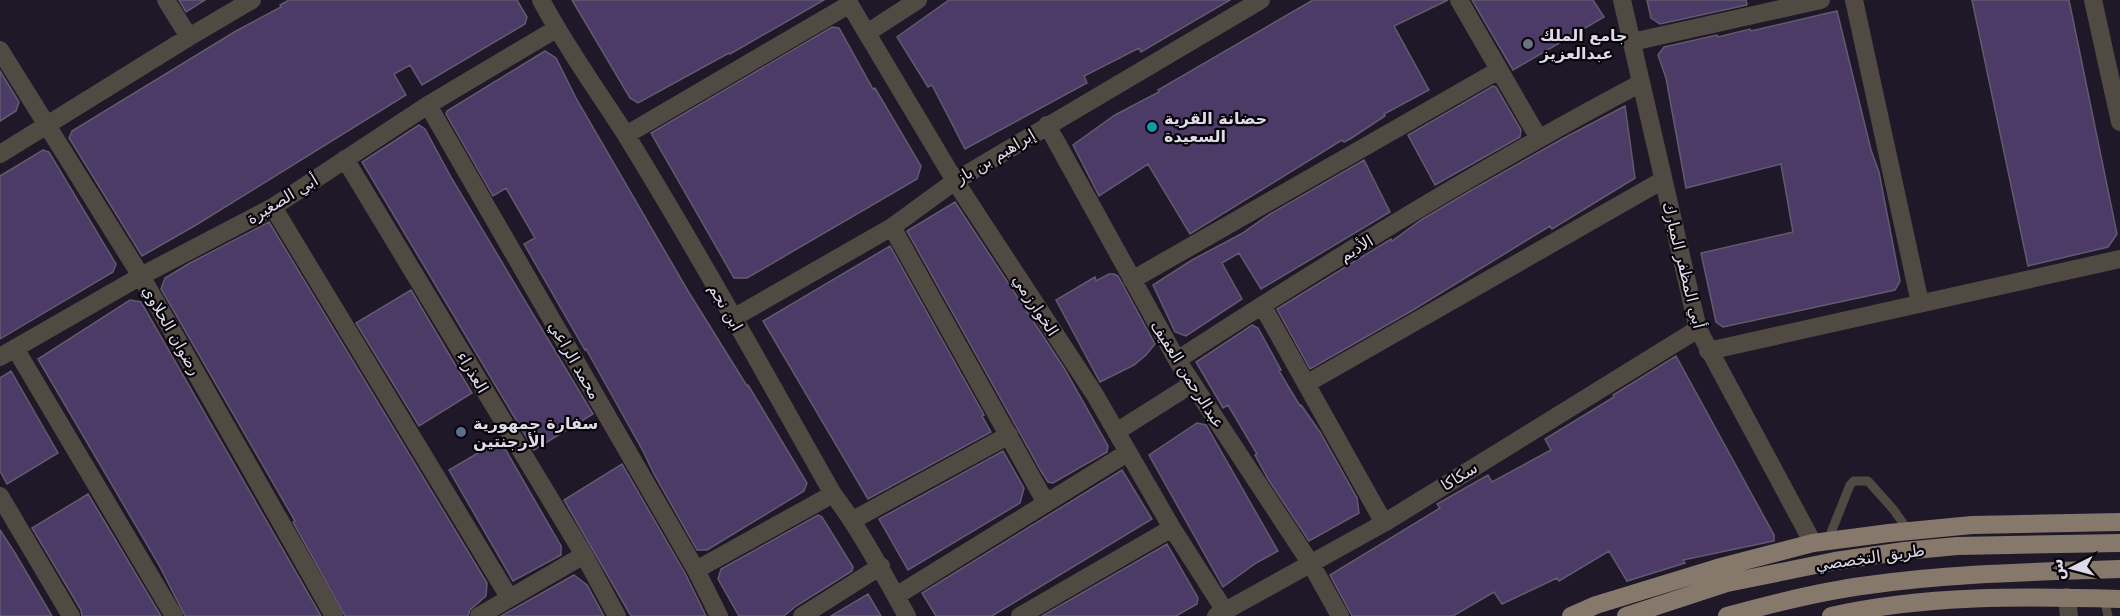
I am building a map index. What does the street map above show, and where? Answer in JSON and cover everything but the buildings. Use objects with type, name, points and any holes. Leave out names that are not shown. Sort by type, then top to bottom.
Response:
[{"type":"main road","points":[[1571,616],[1596,605],[1695,575],[1820,542],[1972,525],[2120,522]]},
{"type":"main road","name":"طريق التخصصي","points":[[1626,616],[1727,584],[1858,557],[1904,550],[1957,546],[2120,543]]},
{"type":"main road","name":"طريق التخصصي","points":[[1727,616],[1796,598],[1869,585],[1971,575],[2120,569]]},
{"type":"main road","points":[[1831,616],[1860,609],[1955,600],[2019,597],[2067,597],[2110,604]]},
{"type":"street","points":[[166,0],[189,37]]},
{"type":"street","points":[[0,154],[252,0]]},
{"type":"street","name":"ابن نجم","points":[[541,0],[556,29],[626,135],[833,494],[853,520],[908,616]]},
{"type":"street","points":[[867,33],[918,0]]},
{"type":"street","name":"إبراهيم بن باز","points":[[733,318],[892,227],[955,181],[1261,0]]},
{"type":"street","points":[[1459,0],[1538,137]]},
{"type":"street","name":"أبي المظفر المبارك","points":[[1622,0],[1698,329],[1708,351],[1820,542]]},
{"type":"street","points":[[1632,42],[1821,0]]},
{"type":"street","points":[[1854,0],[1920,303]]},
{"type":"street","points":[[2093,0],[2120,122]]},
{"type":"street","points":[[626,135],[848,2]]},
{"type":"street","name":"الخوارزمي","points":[[848,2],[955,181],[1095,395],[1221,614]]},
{"type":"street","name":"أبي الصغيرة","points":[[8,353],[141,276],[273,207],[428,105],[556,29]]},
{"type":"street","name":"رضوان الحلاوي","points":[[0,50],[141,276],[334,616]]},
{"type":"street","points":[[1132,280],[1499,70]]},
{"type":"street","name":"الأديم","points":[[1177,360],[1262,305],[1538,137],[1641,83]]},
{"type":"street","name":"محمد الراعي","points":[[428,105],[696,570],[719,616]]},
{"type":"street","name":"عبدالرحمن العفيف","points":[[1047,125],[1177,360],[1311,564],[1340,616]]},
{"type":"street","name":"العذراء","points":[[345,159],[584,555],[617,616]]},
{"type":"street","points":[[1306,384],[1663,180]]},
{"type":"street","points":[[273,207],[509,597]]},
{"type":"street","points":[[892,227],[1046,503]]},
{"type":"street","points":[[1708,351],[2120,259]]},
{"type":"street","points":[[1262,305],[1384,523]]},
{"type":"street","name":"سكاكا","points":[[1221,614],[1384,523],[1698,329]]},
{"type":"street","points":[[8,353],[174,616]]},
{"type":"street","points":[[1116,432],[1192,384],[1177,360]]},
{"type":"street","points":[[853,520],[1009,435]]},
{"type":"street","points":[[896,596],[1127,453]]},
{"type":"street","points":[[696,570],[833,494]]},
{"type":"street","points":[[0,496],[71,616]]},
{"type":"street","points":[[1020,616],[1172,528]]},
{"type":"street","points":[[479,616],[584,555]]},
{"type":"street","points":[[802,616],[881,566]]},
{"type":"street","points":[[2067,597],[2069,616]]},
{"type":"lane","points":[[1820,542],[1832,533],[1850,485],[1860,481],[1868,482],[1873,486],[1905,526],[1928,529]]},
{"type":"place","name":"جامع الملك عبدالعزيز","points":[[1528,44]]},
{"type":"place","name":"حضانة القرية السعيدة","points":[[1152,127]]},
{"type":"place","name":"سفارة جمهورية الأرجنتين","points":[[461,432]]}]
